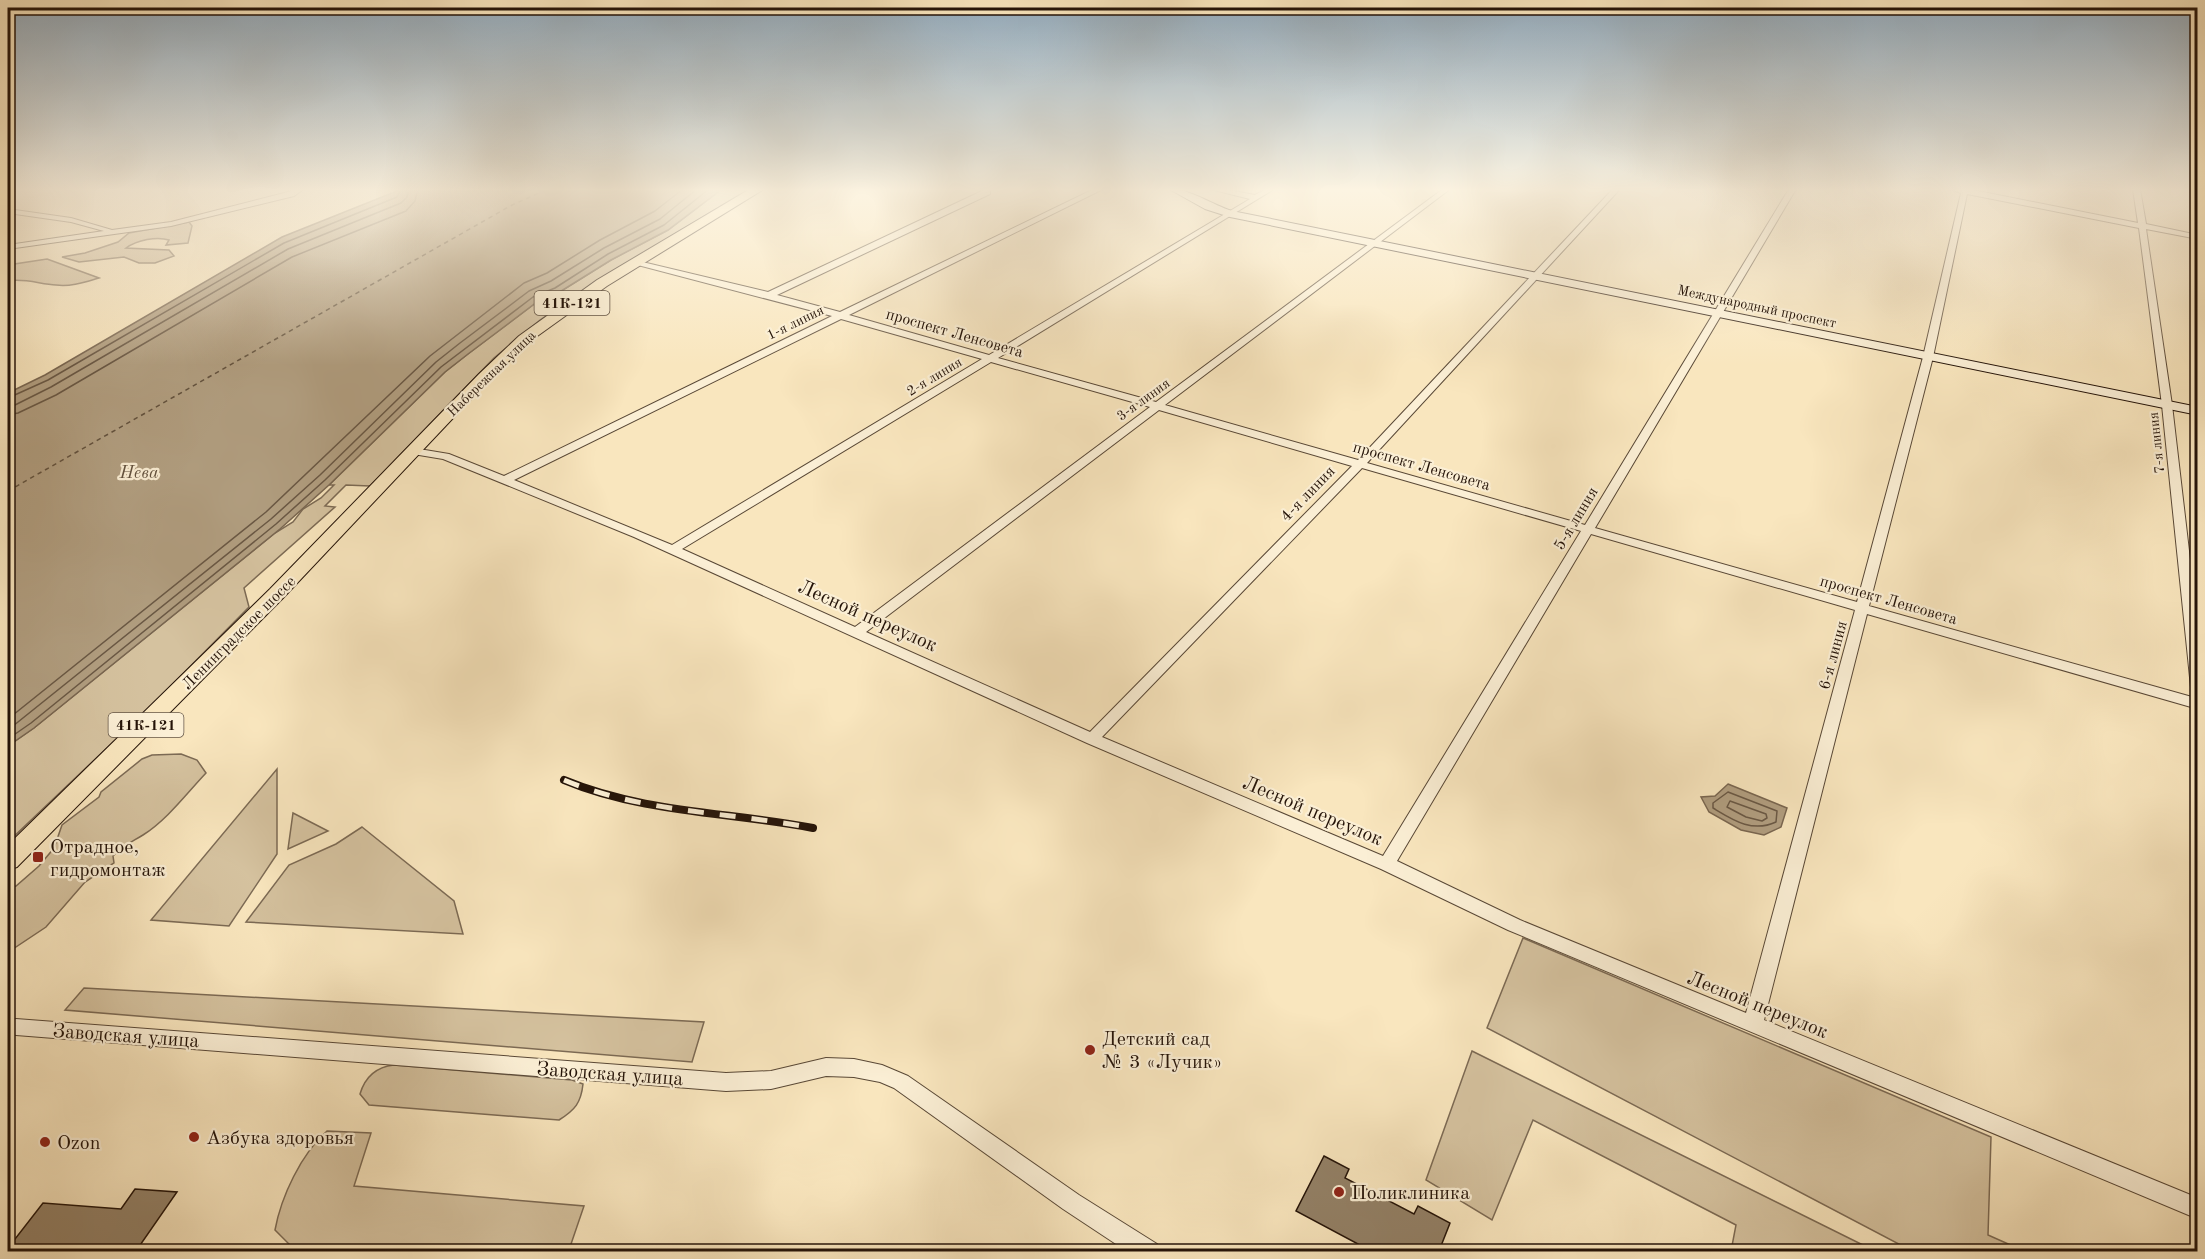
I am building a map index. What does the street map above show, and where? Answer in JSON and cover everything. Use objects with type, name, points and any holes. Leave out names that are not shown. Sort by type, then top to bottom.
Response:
[{"type":"main road","name":"Набережная улица","points":[[413,451],[484,376],[524,339],[572,303],[660,248]]},
{"type":"main road","name":"Ленинградское шоссе","points":[[8,860],[269,602],[413,451]]},
{"type":"street","points":[[769,296],[870,248]]},
{"type":"street","name":"1-я линия","points":[[504,480],[979,248]]},
{"type":"street","name":"2-я линия","points":[[672,550],[1174,248]]},
{"type":"street","name":"3-я линия","points":[[855,633],[1371,248]]},
{"type":"street","name":"Международный проспект","points":[[1395,248],[2198,411]]},
{"type":"street","name":"4-я линия","points":[[1092,739],[1359,465],[1561,248]]},
{"type":"street","name":"5-я линия","points":[[1387,864],[1757,248]]},
{"type":"street","name":"6-я линия","points":[[1753,1024],[1928,357],[1950,248]]},
{"type":"street","name":"7-я линия","points":[[2144,248],[2167,405],[2198,696]]},
{"type":"street","name":"проспект Ленсовета","points":[[636,262],[769,296],[2198,704]]},
{"type":"street","name":"Лесной переулок","points":[[413,451],[445,456],[672,550],[1092,739],[1387,864],[1514,924],[2198,1209]]},
{"type":"street","name":"Заводская улица","points":[[16,1027],[726,1082],[771,1080],[826,1067],[854,1068],[882,1074],[902,1082],[1071,1202],[1149,1251]]},
{"type":"shaded area","points":[[101,248],[126,248],[169,250],[174,256],[155,263],[139,263],[124,257],[79,262],[62,257]]},
{"type":"shaded area","points":[[634,248],[652,248],[540,320],[494,358],[370,486],[346,485],[325,506],[335,507],[244,588],[249,607],[149,708],[8,842],[8,746],[34,728],[275,533],[293,522],[303,509],[321,498],[334,485],[329,485],[445,372],[537,302],[558,293]]},
{"type":"shaded area","points":[[47,259],[99,278],[67,285],[20,280],[8,281],[8,265]]},
{"type":"shaded area","points":[[181,754],[197,760],[206,773],[160,822],[120,849],[113,856],[114,863],[85,882],[46,927],[13,949],[8,955],[8,888],[16,886],[39,866],[54,848],[62,825],[99,797],[101,792],[142,759],[152,755]]},
{"type":"shaded area","points":[[277,769],[277,854],[229,926],[151,920]]},
{"type":"shaded area","points":[[293,813],[328,831],[288,849]]},
{"type":"shaded area","points":[[362,827],[454,901],[463,934],[246,922],[289,865],[336,844]]},
{"type":"shaded area","points":[[1523,938],[1991,1137],[1988,1235],[2024,1251],[1912,1251],[1487,1028]]},
{"type":"shaded area","points":[[84,988],[704,1022],[692,1062],[65,1010]]},
{"type":"shaded area","points":[[1472,1051],[1875,1251],[1731,1251],[1736,1225],[1533,1120],[1492,1220],[1426,1180]]},
{"type":"shaded area","points":[[394,1065],[572,1080],[583,1084],[581,1096],[576,1105],[559,1120],[369,1105],[360,1094],[368,1078],[382,1068]]},
{"type":"shaded area","points":[[327,1131],[371,1133],[354,1186],[584,1206],[570,1247],[594,1247],[592,1252],[290,1251],[289,1244],[275,1230],[282,1204],[301,1164]]},
{"type":"water","name":"Нева","points":[[264,248],[634,248],[558,293],[537,302],[445,372],[329,485],[280,529],[34,728],[8,746],[8,393],[45,375]]},
{"type":"water","points":[[1728,784],[1787,808],[1781,827],[1764,835],[1741,830],[1709,812],[1701,797],[1715,796]]},
{"type":"building","name":"Поликлиника","points":[[1324,1156],[1349,1169],[1345,1178],[1414,1214],[1418,1206],[1450,1223],[1439,1251],[1371,1251],[1296,1211]]},
{"type":"building","points":[[135,1189],[177,1192],[136,1251],[51,1251],[8,1248],[43,1203],[121,1209]]},
{"type":"ferry route","points":[[8,491],[437,248]]},
{"type":"railway","points":[[564,780],[594,791],[656,805],[813,828]]},
{"type":"place","name":"Отрадное, гидромонтаж","points":[[38,857]]},
{"type":"place","name":"Детский сад № 3 «Лучик»","points":[[1090,1050]]},
{"type":"place","name":"Азбука здоровья","points":[[194,1137]]},
{"type":"place","name":"Ozon","points":[[45,1142]]},
{"type":"place","name":"Поликлиника","points":[[1339,1192]]}]
